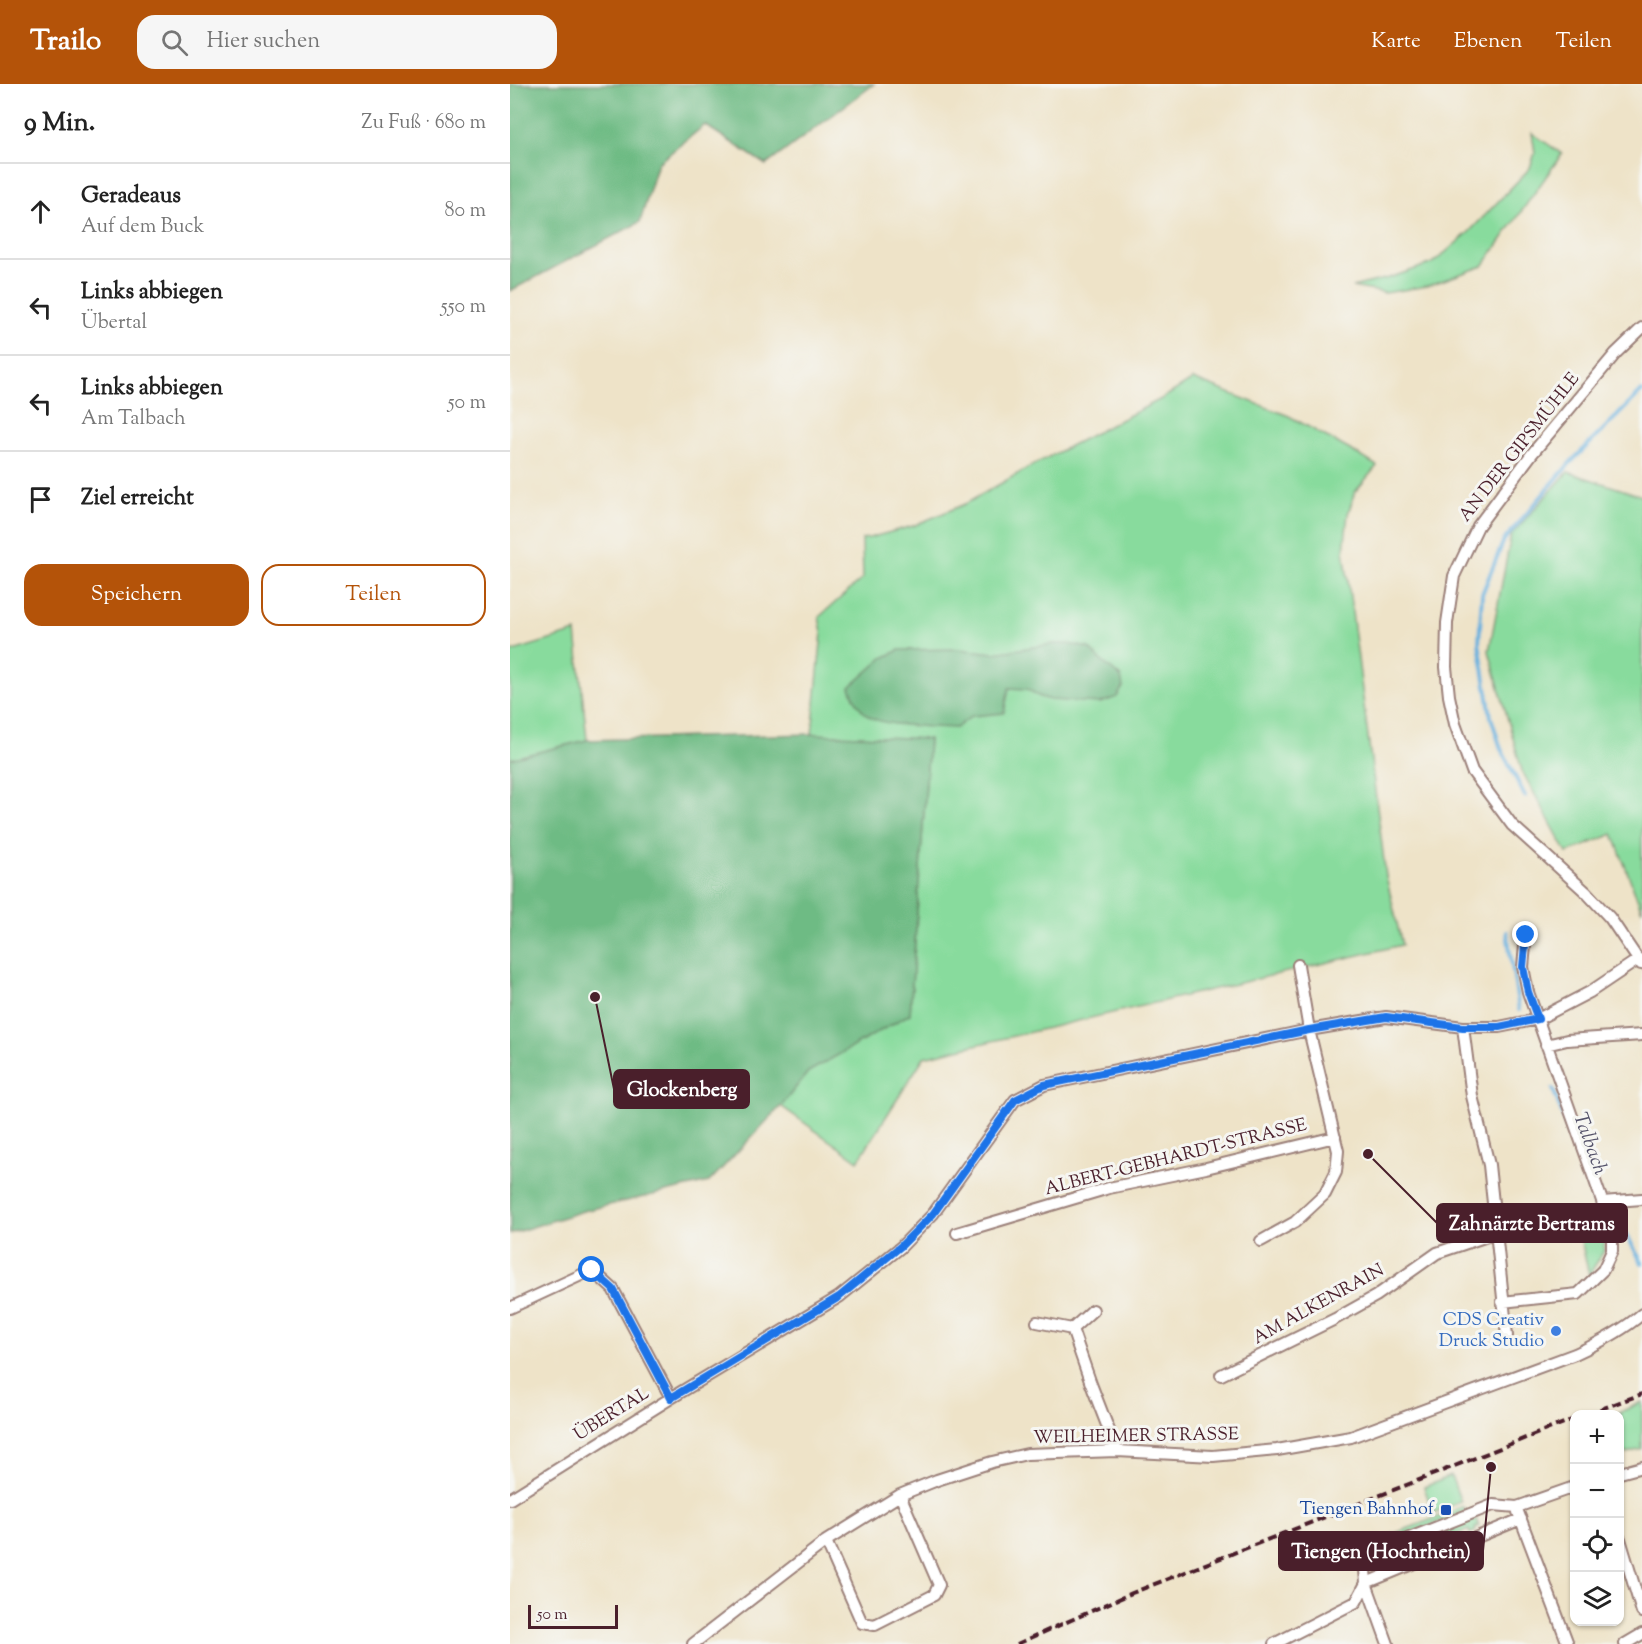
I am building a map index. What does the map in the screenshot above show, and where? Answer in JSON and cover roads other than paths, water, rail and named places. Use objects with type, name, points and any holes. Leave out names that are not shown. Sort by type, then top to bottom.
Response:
[{"type":"street","name":"AN DER GIPSMÜHLE","points":[[1641,962],[1610,918],[1586,892],[1512,825],[1472,771],[1455,724],[1446,667],[1447,623],[1454,576],[1478,526],[1538,447],[1616,353],[1642,328]]},
{"type":"street","points":[[1503,1302],[1578,1294],[1603,1270],[1612,1251],[1612,1229],[1528,992],[1523,967],[1526,935]]},
{"type":"street","name":"ÜBERTAL","points":[[510,1499],[671,1398],[839,1297],[901,1246],[933,1214],[1015,1100],[1044,1085],[1309,1030],[1386,1017],[1463,1027],[1499,1027],[1538,1019],[1641,962]]},
{"type":"street","name":"ALBERT-GEBHARDT-STRASSE","points":[[1262,1241],[1295,1222],[1324,1194],[1336,1172],[1338,1151],[1309,1030],[1298,965]]},
{"type":"street","points":[[1463,1027],[1473,1096],[1489,1165],[1507,1336]]},
{"type":"street","points":[[1546,1045],[1567,1040],[1642,1035]]},
{"type":"street","name":"ALBERT-GEBHARDT-STRASSE","points":[[957,1233],[1109,1188],[1206,1168],[1335,1137]]},
{"type":"street","points":[[1602,1202],[1642,1199]]},
{"type":"street","name":"AM ALKENRAIN","points":[[1221,1376],[1376,1296],[1437,1253],[1496,1233]]},
{"type":"street","points":[[510,1308],[592,1270],[613,1289],[671,1398]]},
{"type":"street","points":[[1072,1329],[1093,1310]]},
{"type":"street","name":"WEILHEIMER STRASSE","points":[[693,1644],[826,1541],[900,1495],[948,1476],[1027,1454],[1117,1451],[1213,1456],[1277,1450],[1351,1437],[1575,1354],[1629,1326],[1642,1314]]},
{"type":"street","points":[[1036,1322],[1072,1329]]},
{"type":"street","points":[[1072,1329],[1090,1384],[1117,1451]]},
{"type":"street","points":[[1624,1472],[1642,1467]]},
{"type":"street","points":[[1388,1644],[1366,1583],[1364,1556],[1493,1505],[1517,1507],[1570,1489]]},
{"type":"street","points":[[826,1541],[862,1623],[875,1625],[934,1595],[939,1585],[900,1495]]},
{"type":"street","points":[[1517,1507],[1568,1644]]},
{"type":"street","points":[[1274,1644],[1356,1602],[1366,1583],[1521,1519]]},
{"type":"street","points":[[1624,1552],[1642,1612]]},
{"type":"street","points":[[1624,1644],[1642,1634]]},
{"type":"waterway","points":[[1525,796],[1501,749],[1491,717],[1479,643],[1482,594],[1504,540],[1570,463],[1642,391]]},
{"type":"waterway","name":"Talbach","points":[[1507,932],[1519,1010]]},
{"type":"waterway","name":"Talbach","points":[[1553,1089],[1597,1209]]},
{"type":"waterway","name":"Talbach","points":[[1618,1219],[1642,1263]]},
{"type":"railway","points":[[1598,1410],[1642,1394]]},
{"type":"railway","points":[[1017,1644],[1132,1593],[1570,1421]]},
{"type":"place","name":"Glockenberg","points":[[595,997]]},
{"type":"place","name":"Zahnärzte Bertrams","points":[[1368,1154]]},
{"type":"place","name":"CDS Creativ Druck Studio","points":[[1556,1331]]},
{"type":"place","name":"Tiengen (Hochrhein)","points":[[1491,1467]]},
{"type":"place","name":"Tiengen Bahnhof","points":[[1446,1510]]}]
